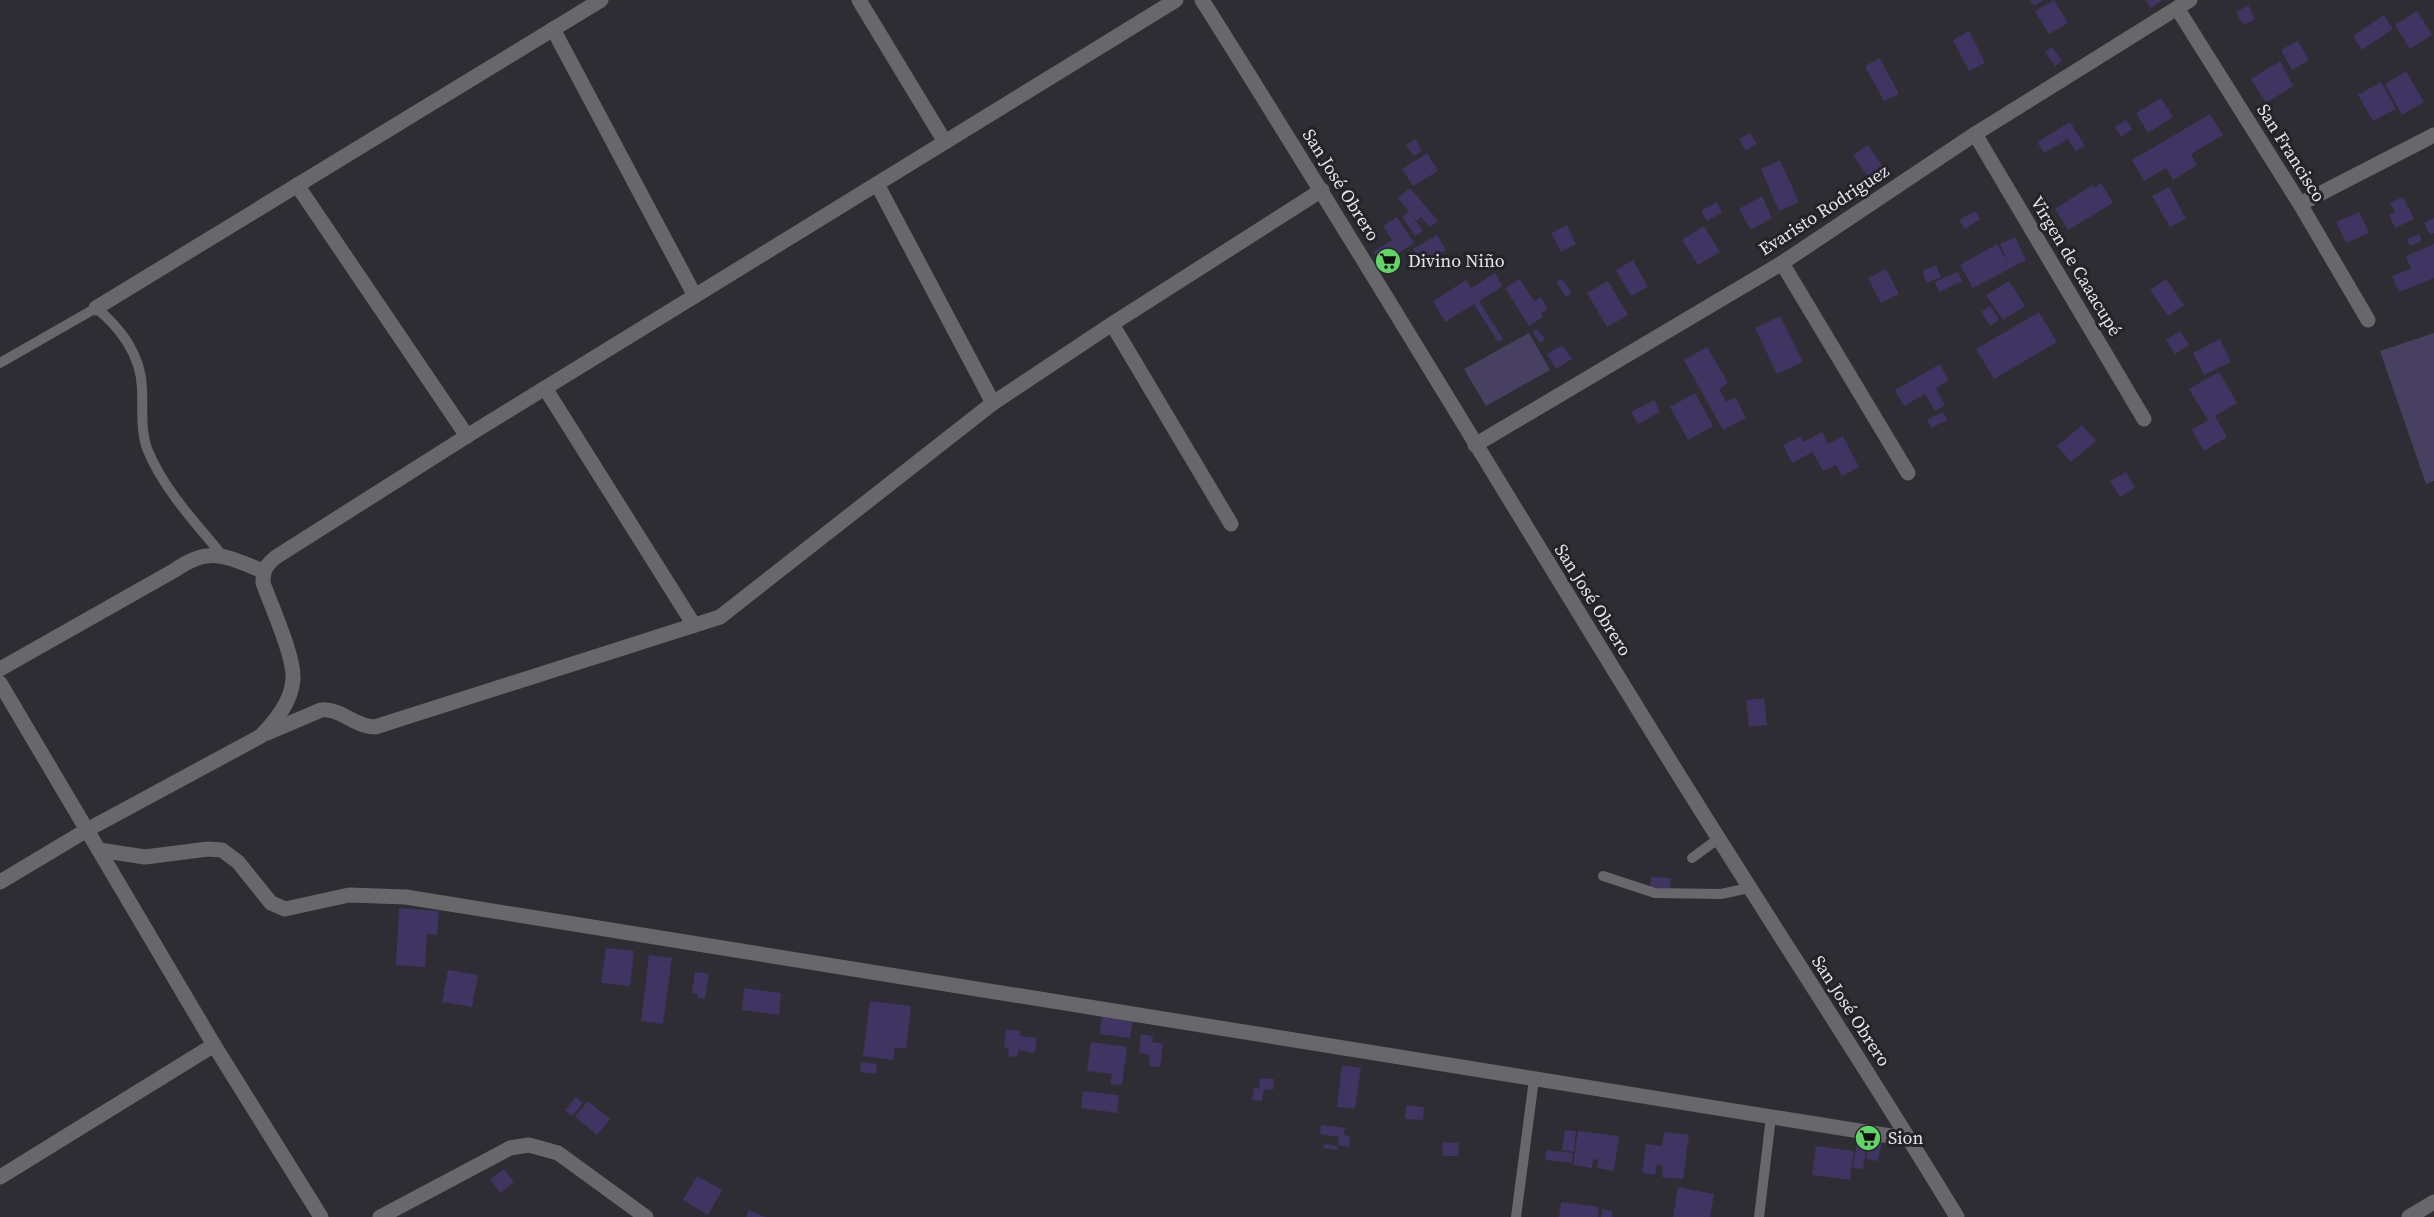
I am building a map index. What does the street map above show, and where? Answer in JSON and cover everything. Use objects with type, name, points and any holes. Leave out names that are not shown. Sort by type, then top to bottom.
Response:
[{"type":"street","points":[[96,308],[602,0]]},
{"type":"street","points":[[859,0],[945,142]]},
{"type":"street","points":[[261,736],[277,719],[287,700],[294,677],[263,582],[263,571],[267,564],[467,436],[1176,0]]},
{"type":"street","name":"San José Obrero","points":[[1202,0],[1322,190],[1475,445],[1718,839],[1957,1217]]},
{"type":"street","name":"Evaristo Rodriguez","points":[[1475,445],[1782,263],[1975,134],[2184,4]]},
{"type":"street","name":"San Francisco","points":[[2184,4],[2368,320]]},
{"type":"street","points":[[553,29],[695,296]]},
{"type":"street","name":"Virgen de Caaacupé","points":[[1975,134],[2144,419]]},
{"type":"street","points":[[2300,204],[2434,135]]},
{"type":"street","points":[[878,184],[993,403]]},
{"type":"street","points":[[297,185],[467,436]]},
{"type":"street","points":[[0,882],[87,830],[261,736],[321,710],[329,709],[366,727],[375,727],[720,617],[993,403],[1322,190]]},
{"type":"street","points":[[1782,263],[1908,473]]},
{"type":"street","points":[[1112,324],[1230,524]]},
{"type":"street","points":[[545,388],[694,625]]},
{"type":"street","points":[[0,669],[193,558],[222,555],[263,571]]},
{"type":"street","points":[[0,683],[214,1045],[321,1217]]},
{"type":"street","points":[[99,850],[145,857],[208,849],[222,850],[238,862],[271,903],[285,909],[349,895],[406,897],[1909,1139]]},
{"type":"street","points":[[0,1177],[214,1045]]},
{"type":"street","points":[[380,1217],[510,1148],[529,1145],[558,1153],[646,1217]]},
{"type":"street","points":[[2409,1217],[2434,1202]]},
{"type":"lane","points":[[0,363],[96,308],[122,333],[134,354],[142,386],[141,416],[148,450],[171,494],[222,555]]},
{"type":"lane","points":[[1692,858],[1718,839]]},
{"type":"lane","points":[[1603,876],[1655,893],[1721,894],[1749,888]]},
{"type":"lane","points":[[1516,1217],[1534,1079]]},
{"type":"lane","points":[[1760,1217],[1771,1117]]},
{"type":"shaded area","points":[[1529,333],[1550,370],[1486,406],[1464,369]]},
{"type":"shaded area","points":[[2434,333],[2434,481],[2426,484],[2380,351]]},
{"type":"building","points":[[2030,0],[2044,0],[2034,6]]},
{"type":"building","points":[[2054,0],[2068,23],[2049,34],[2035,11]]},
{"type":"building","points":[[2145,0],[2163,0],[2151,8]]},
{"type":"building","points":[[2248,5],[2255,19],[2243,25],[2236,12]]},
{"type":"building","points":[[2417,11],[2432,35],[2410,49],[2395,25]]},
{"type":"building","points":[[2384,15],[2393,29],[2362,50],[2353,36]]},
{"type":"building","points":[[1969,31],[1985,63],[1969,71],[1953,40]]},
{"type":"building","points":[[2298,41],[2309,60],[2292,70],[2281,50]]},
{"type":"building","points":[[2052,47],[2062,61],[2055,66],[2045,52]]},
{"type":"building","points":[[1880,58],[1899,94],[1884,101],[1865,66]]},
{"type":"building","points":[[2280,61],[2293,86],[2266,103],[2251,79]]},
{"type":"building","points":[[2406,71],[2424,102],[2402,115],[2385,84]]},
{"type":"building","points":[[2381,82],[2396,109],[2373,121],[2358,95]]},
{"type":"building","points":[[2161,98],[2173,117],[2148,133],[2136,113]]},
{"type":"building","points":[[2210,114],[2223,135],[2191,154],[2197,165],[2173,180],[2166,168],[2144,181],[2132,160]]},
{"type":"building","points":[[2126,120],[2132,129],[2121,137],[2115,127]]},
{"type":"building","points":[[2070,122],[2085,146],[2075,151],[2068,139],[2044,153],[2037,142]]},
{"type":"building","points":[[1750,133],[1757,144],[1746,151],[1739,139]]},
{"type":"building","points":[[1415,139],[1422,151],[1414,156],[1406,145]]},
{"type":"building","points":[[1868,145],[1884,169],[1869,178],[1853,155]]},
{"type":"building","points":[[1427,153],[1438,171],[1413,186],[1402,169]]},
{"type":"building","points":[[1780,160],[1799,202],[1779,211],[1761,169]]},
{"type":"building","points":[[2101,183],[2113,203],[2068,230],[2055,209],[2092,185],[2094,188]]},
{"type":"building","points":[[2169,187],[2186,219],[2170,227],[2152,196]]},
{"type":"building","points":[[1410,188],[1438,221],[1430,227],[1421,217],[1417,221],[1410,213],[1423,231],[1415,236],[1402,216],[1409,212],[1398,198]]},
{"type":"building","points":[[1762,196],[1772,218],[1751,230],[1739,209]]},
{"type":"building","points":[[2403,197],[2414,219],[2395,228],[2389,215],[2395,212],[2390,203]]},
{"type":"building","points":[[1717,202],[1722,212],[1707,221],[1701,211]]},
{"type":"building","points":[[1975,211],[1980,219],[1965,229],[1959,220]]},
{"type":"building","points":[[2359,212],[2369,233],[2346,243],[2336,222]]},
{"type":"building","points":[[1397,217],[1414,243],[1382,264],[1373,252],[1392,240],[1383,226]]},
{"type":"building","points":[[2434,218],[2434,233],[2430,235],[2424,223]]},
{"type":"building","points":[[1567,225],[1576,244],[1561,252],[1551,233]]},
{"type":"building","points":[[1704,226],[1720,252],[1698,265],[1682,240]]},
{"type":"building","points":[[2419,234],[2422,241],[2410,246],[2407,239]]},
{"type":"building","points":[[1437,235],[1446,250],[1422,264],[1413,249]]},
{"type":"building","points":[[2015,237],[2026,260],[1973,288],[1960,265],[1997,244],[2008,263],[2000,244]]},
{"type":"building","points":[[2434,244],[2434,278],[2399,292],[2392,276],[2411,269],[2406,256]]},
{"type":"building","points":[[1633,260],[1648,287],[1631,296],[1616,270]]},
{"type":"building","points":[[1936,265],[1941,277],[1927,283],[1922,271]]},
{"type":"building","points":[[1886,269],[1899,294],[1881,303],[1868,278]]},
{"type":"building","points":[[1958,272],[1962,281],[1939,292],[1935,282]]},
{"type":"building","points":[[1495,273],[1503,286],[1479,301],[1503,339],[1498,342],[1474,304],[1445,322],[1433,301],[1466,280],[1471,288]]},
{"type":"building","points":[[1520,279],[1534,301],[1541,297],[1548,309],[1541,313],[1543,317],[1529,326],[1505,288]]},
{"type":"building","points":[[1562,279],[1572,293],[1566,297],[1556,282]]},
{"type":"building","points":[[2166,279],[2184,305],[2168,316],[2150,290]]},
{"type":"building","points":[[1608,281],[1628,315],[1607,327],[1587,293]]},
{"type":"building","points":[[2009,281],[2025,306],[2003,320],[1986,295]]},
{"type":"building","points":[[1990,306],[1999,320],[1990,326],[1981,312]]},
{"type":"building","points":[[2039,312],[2057,342],[1994,379],[1976,349]]},
{"type":"building","points":[[1780,316],[1803,362],[1777,374],[1755,328]]},
{"type":"building","points":[[1537,329],[1545,339],[1540,343],[1532,332]]},
{"type":"building","points":[[2180,331],[2189,345],[2175,354],[2166,340]]},
{"type":"building","points":[[2220,339],[2231,362],[2204,375],[2193,353]]},
{"type":"building","points":[[1562,345],[1572,359],[1556,369],[1547,354]]},
{"type":"building","points":[[1707,347],[1728,383],[1719,389],[1726,402],[1735,397],[1746,418],[1723,430],[1684,360]]},
{"type":"building","points":[[1940,364],[1949,380],[1936,388],[1945,405],[1935,411],[1925,394],[1904,406],[1895,390]]},
{"type":"building","points":[[2219,372],[2237,403],[2215,416],[2227,437],[2204,451],[2192,430],[2208,420],[2189,389]]},
{"type":"building","points":[[1695,393],[1713,426],[1688,440],[1670,407]]},
{"type":"building","points":[[1654,400],[1660,412],[1638,424],[1631,412]]},
{"type":"building","points":[[1943,412],[1947,420],[1931,428],[1927,420]]},
{"type":"building","points":[[2082,425],[2096,441],[2071,462],[2057,446]]},
{"type":"building","points":[[1822,432],[1828,444],[1843,436],[1859,467],[1842,476],[1836,465],[1823,471],[1813,452],[1792,463],[1783,445],[1801,436],[1803,442]]},
{"type":"building","points":[[2126,472],[2135,488],[2120,497],[2110,481]]},
{"type":"building","points":[[1764,698],[1767,725],[1749,727],[1746,700]]},
{"type":"building","points":[[1651,877],[1671,878],[1670,889],[1650,888]]},
{"type":"building","points":[[399,908],[439,911],[437,935],[427,934],[425,967],[396,965]]},
{"type":"building","points":[[606,948],[634,951],[630,986],[601,983]]},
{"type":"building","points":[[649,955],[672,958],[663,1024],[641,1021]]},
{"type":"building","points":[[448,970],[478,975],[472,1007],[442,1002]]},
{"type":"building","points":[[695,972],[709,974],[705,999],[697,998],[698,994],[692,993]]},
{"type":"building","points":[[744,988],[781,993],[779,1015],[742,1010]]},
{"type":"building","points":[[870,1001],[911,1006],[906,1049],[895,1047],[893,1060],[863,1056]]},
{"type":"building","points":[[1102,1015],[1133,1019],[1130,1038],[1100,1034]]},
{"type":"building","points":[[1006,1029],[1021,1031],[1020,1036],[1037,1038],[1035,1053],[1018,1050],[1017,1057],[1008,1056],[1009,1048],[1004,1047]]},
{"type":"building","points":[[1141,1034],[1153,1036],[1152,1042],[1163,1044],[1160,1067],[1149,1066],[1150,1055],[1139,1053]]},
{"type":"building","points":[[1091,1042],[1127,1047],[1122,1085],[1110,1084],[1112,1074],[1087,1071]]},
{"type":"building","points":[[861,1062],[877,1064],[876,1074],[860,1072]]},
{"type":"building","points":[[1342,1065],[1361,1068],[1355,1109],[1337,1107]]},
{"type":"building","points":[[1260,1078],[1274,1079],[1273,1090],[1264,1089],[1262,1101],[1252,1100],[1254,1087],[1259,1088]]},
{"type":"building","points":[[1083,1091],[1119,1095],[1117,1113],[1081,1108]]},
{"type":"building","points":[[576,1097],[583,1103],[572,1116],[565,1110]]},
{"type":"building","points":[[588,1101],[610,1119],[597,1135],[575,1117]]},
{"type":"building","points":[[1406,1105],[1424,1107],[1423,1120],[1405,1119]]},
{"type":"building","points":[[1321,1125],[1345,1128],[1344,1135],[1350,1136],[1349,1147],[1338,1145],[1339,1137],[1320,1134]]},
{"type":"building","points":[[1565,1130],[1576,1131],[1574,1152],[1562,1150]]},
{"type":"building","points":[[1578,1131],[1619,1136],[1614,1171],[1597,1168],[1598,1160],[1593,1159],[1592,1168],[1573,1165]]},
{"type":"building","points":[[1664,1132],[1689,1135],[1683,1179],[1662,1177],[1663,1167],[1660,1165],[1657,1165],[1655,1175],[1642,1173],[1646,1144],[1662,1146]]},
{"type":"building","points":[[1870,1139],[1882,1141],[1878,1161],[1866,1159]]},
{"type":"building","points":[[1443,1142],[1459,1143],[1458,1156],[1442,1156]]},
{"type":"building","points":[[1857,1142],[1867,1144],[1863,1169],[1853,1168]]},
{"type":"building","points":[[1324,1144],[1337,1146],[1337,1150],[1323,1148]]},
{"type":"building","points":[[1816,1146],[1854,1151],[1850,1180],[1812,1175]]},
{"type":"building","points":[[1546,1150],[1573,1153],[1572,1163],[1545,1160]]},
{"type":"building","points":[[504,1169],[514,1182],[500,1193],[490,1179]]},
{"type":"building","points":[[697,1176],[722,1190],[708,1215],[683,1200]]},
{"type":"building","points":[[1678,1187],[1714,1194],[1710,1217],[1673,1217]]},
{"type":"building","points":[[1561,1202],[1599,1207],[1598,1217],[1559,1217]]},
{"type":"building","points":[[1602,1209],[1612,1211],[1612,1217],[1601,1217]]},
{"type":"building","points":[[749,1210],[765,1217],[746,1217]]},
{"type":"place","name":"Divino Niño","points":[[1388,261]]},
{"type":"place","name":"Sion","points":[[1868,1138]]}]
